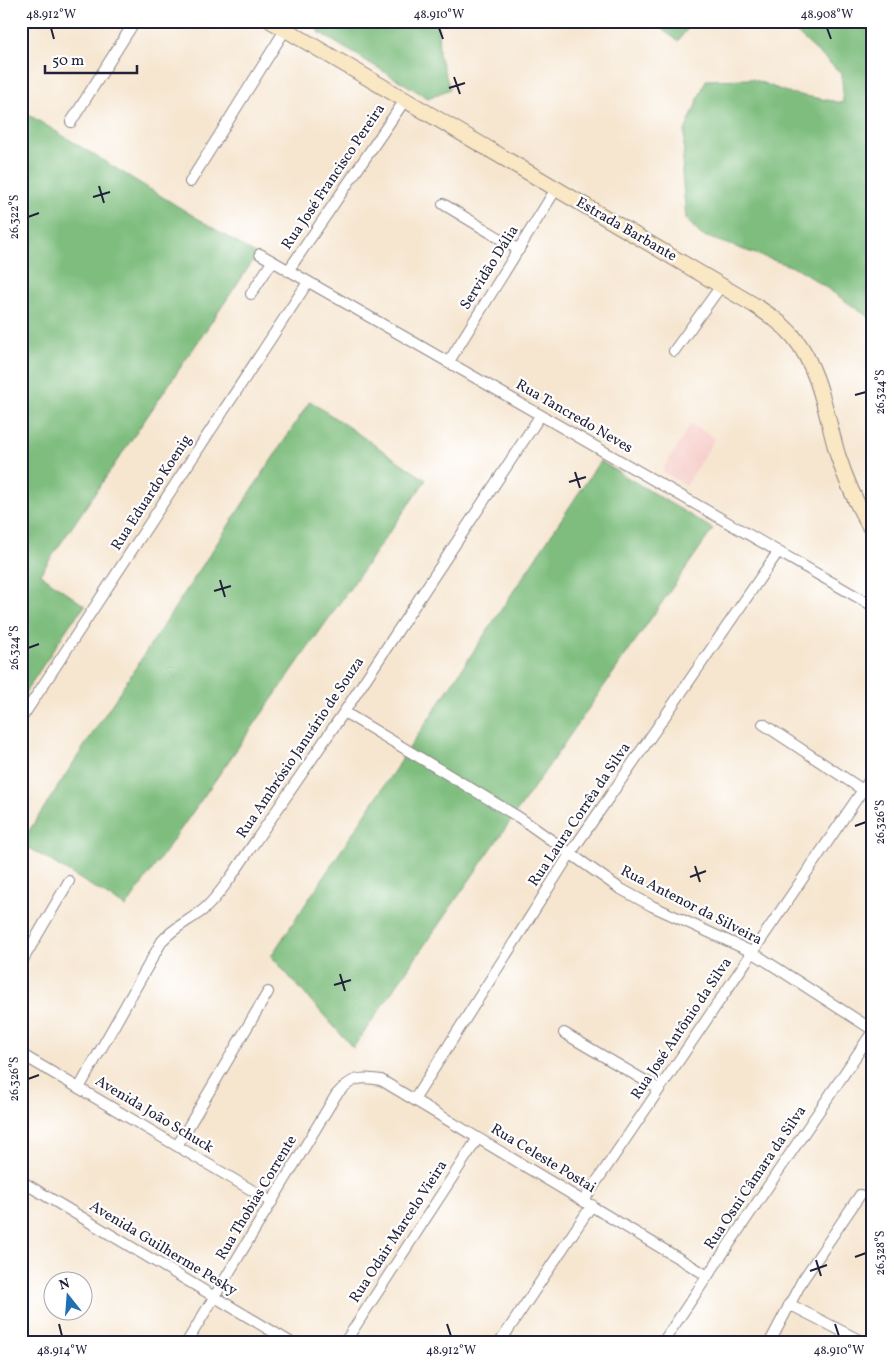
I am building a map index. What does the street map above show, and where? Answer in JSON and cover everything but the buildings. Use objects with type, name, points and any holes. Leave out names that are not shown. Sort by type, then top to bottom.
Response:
[{"type":"main road","name":"Estrada Barbante","points":[[271,21],[777,320],[792,335],[806,356],[816,379],[841,464],[866,508],[873,532]]},
{"type":"street","points":[[71,122],[135,21]]},
{"type":"street","points":[[190,182],[285,30]]},
{"type":"street","name":"Rua José Francisco Pereira","points":[[288,271],[405,100]]},
{"type":"street","name":"Servidão Dália","points":[[448,363],[556,189]]},
{"type":"street","points":[[442,204],[519,250]]},
{"type":"street","name":"Rua Tancredo Neves","points":[[260,254],[873,606]]},
{"type":"street","points":[[251,294],[272,262]]},
{"type":"street","name":"Rua Eduardo Koenig","points":[[21,719],[308,282]]},
{"type":"street","points":[[674,351],[721,286]]},
{"type":"street","name":"Rua Ambrósio Januário de Souza","points":[[79,1088],[162,941],[170,932],[202,910],[232,877],[540,416]]},
{"type":"street","name":"Rua Laura Corrêa da Silva","points":[[414,1100],[570,854],[778,552]]},
{"type":"street","name":"Rua Antenor da Silveira","points":[[344,712],[520,818],[619,888],[752,952],[873,1031]]},
{"type":"street","points":[[763,724],[863,790]]},
{"type":"street","name":"Rua José Antônio da Silva","points":[[500,1342],[659,1089],[873,775]]},
{"type":"street","points":[[21,963],[69,881]]},
{"type":"street","points":[[177,1146],[268,992]]},
{"type":"street","name":"Rua Osni Câmara da Silva","points":[[664,1342],[873,1031]]},
{"type":"street","points":[[564,1033],[659,1089]]},
{"type":"street","name":"Avenida João Schuck","points":[[21,1054],[272,1202]]},
{"type":"street","name":"Rua Celeste Postai","points":[[360,1077],[381,1080],[708,1276]]},
{"type":"street","name":"Rua Thobias Corrente","points":[[187,1342],[336,1095],[345,1084],[360,1077]]},
{"type":"street","name":"Rua Odair Marcelo Vieira","points":[[345,1342],[478,1138]]},
{"type":"street","name":"Avenida Guilherme Pesky","points":[[21,1181],[290,1342]]},
{"type":"street","points":[[770,1342],[814,1261],[860,1195]]},
{"type":"street","points":[[790,1304],[863,1342]]},
{"type":"shaded area","points":[[691,424],[715,438],[686,486],[662,471]]},
{"type":"green space","points":[[310,21],[438,21],[439,55],[450,89],[428,98],[320,33]]},
{"type":"green space","points":[[651,21],[696,21],[691,24],[678,41]]},
{"type":"green space","points":[[798,21],[873,21],[873,320],[799,269],[701,235],[686,219],[682,172],[685,131],[706,80],[752,79],[789,93],[843,103],[842,74],[798,34]]},
{"type":"green space","points":[[21,110],[257,255],[40,574],[85,606],[70,624],[21,699]]},
{"type":"green space","points":[[310,401],[426,480],[126,907],[21,843]]},
{"type":"green space","points":[[600,461],[713,529],[353,1048],[271,956]]}]
